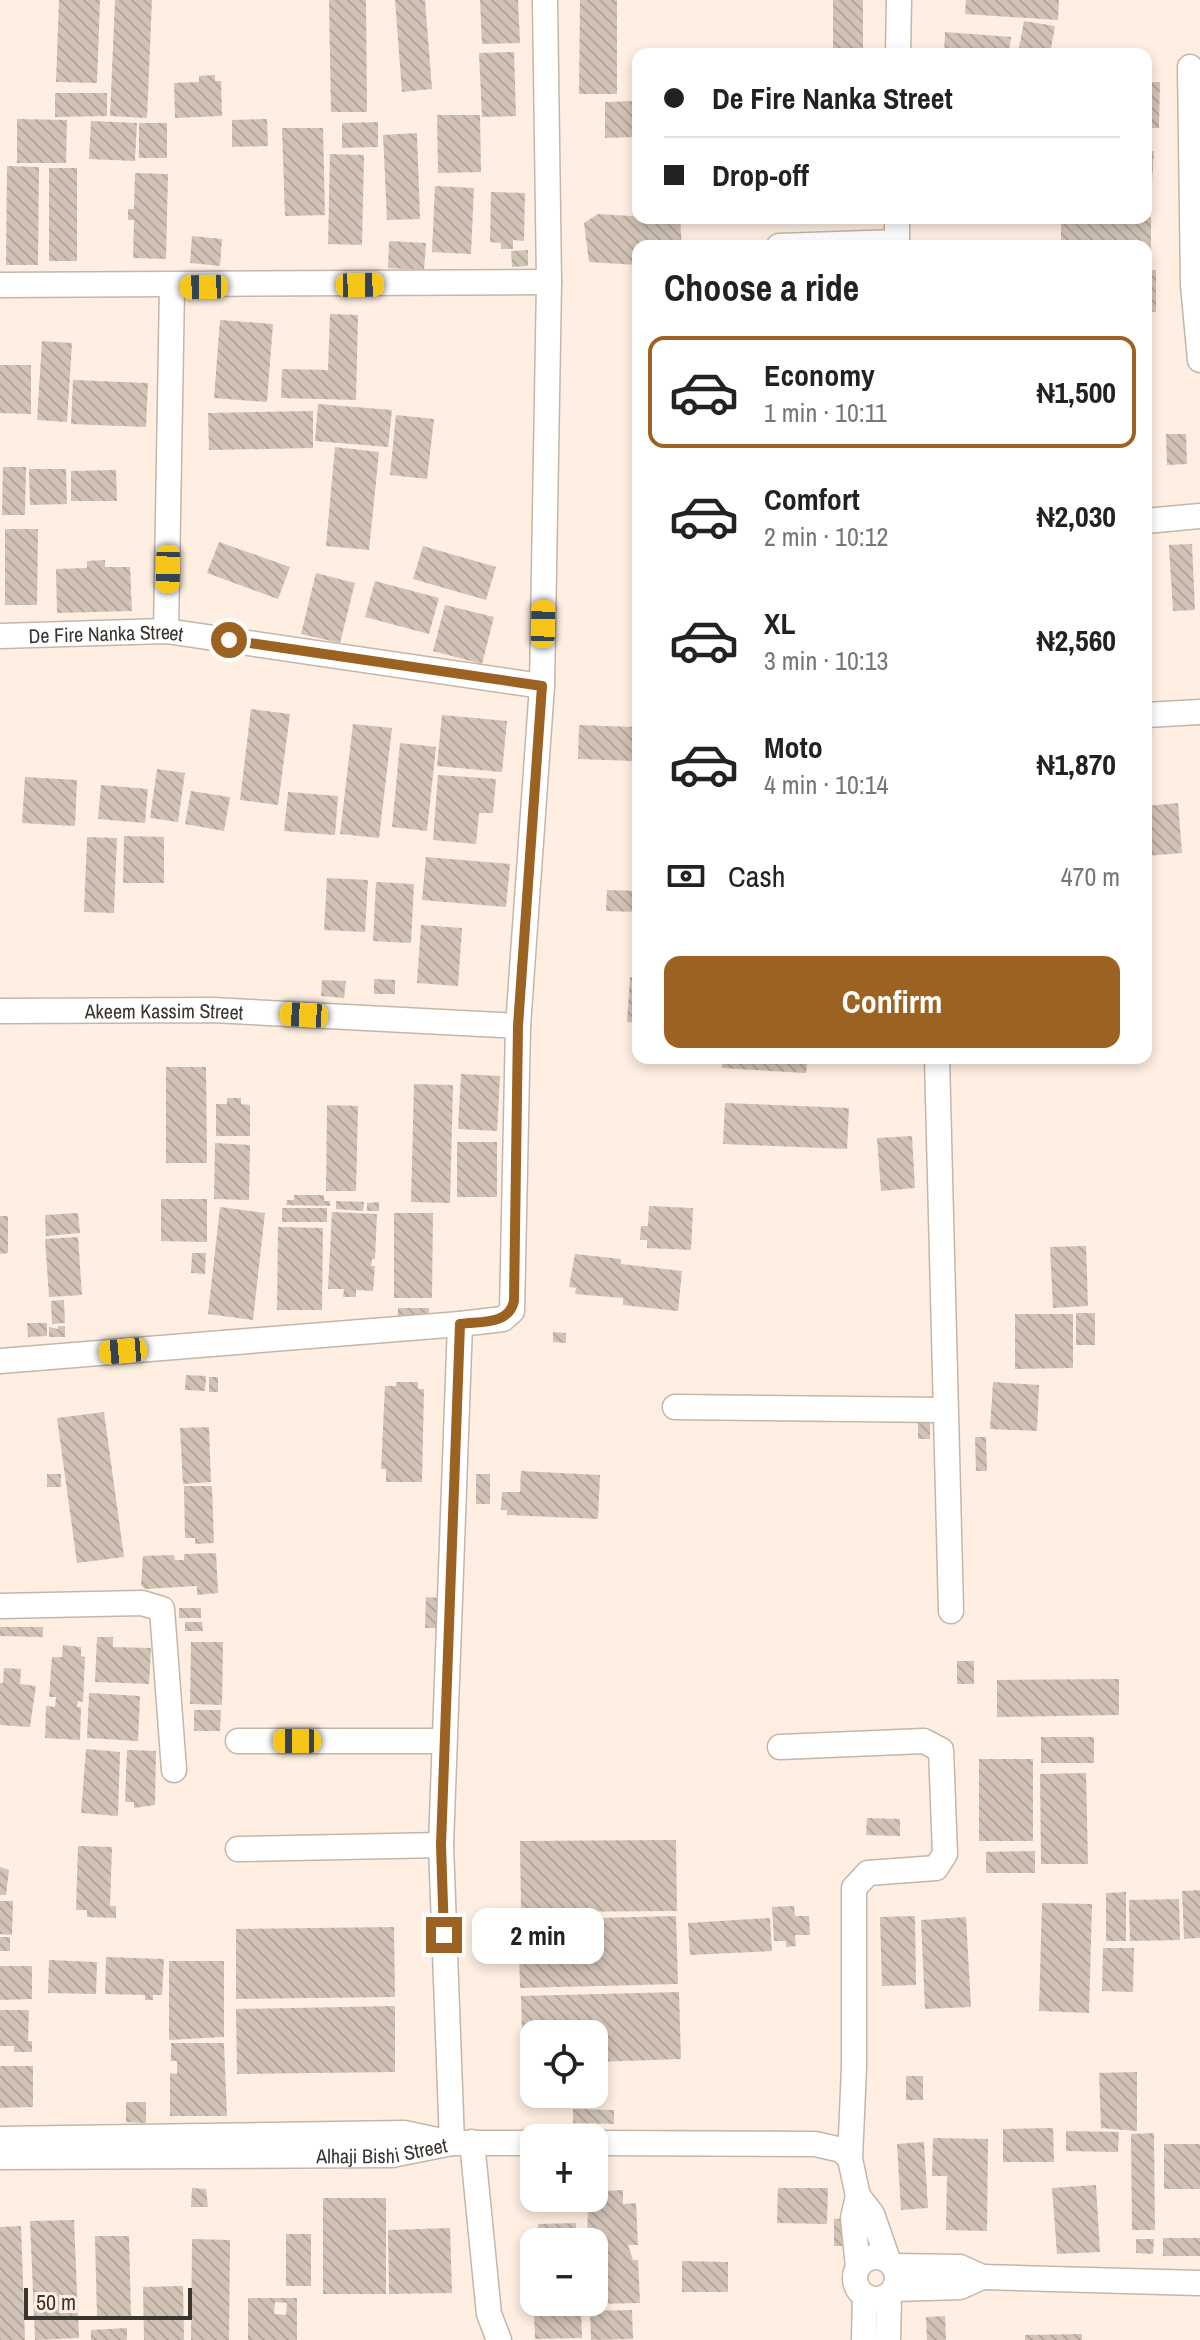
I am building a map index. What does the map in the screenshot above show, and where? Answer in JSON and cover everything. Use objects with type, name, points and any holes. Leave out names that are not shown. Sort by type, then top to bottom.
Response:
[{"type":"street","points":[[0,1361],[460,1324],[503,1319],[512,1311],[518,1026],[542,686],[549,282],[545,0]]},
{"type":"street","points":[[898,48],[899,0]]},
{"type":"street","points":[[1190,67],[1193,285],[1200,360]]},
{"type":"street","points":[[843,240],[897,235]]},
{"type":"street","points":[[0,285],[172,287],[549,282]]},
{"type":"street","points":[[166,631],[172,287]]},
{"type":"street","points":[[1152,520],[1200,516]]},
{"type":"street","name":"De Fire Nanka Street","points":[[0,636],[166,631],[542,686]]},
{"type":"street","points":[[1152,715],[1200,712]]},
{"type":"street","name":"Akeem Kassim Street","points":[[0,1011],[212,1010],[518,1026]]},
{"type":"street","points":[[937,1064],[951,1611]]},
{"type":"street","points":[[460,1324],[441,1845],[462,2143],[489,2314],[499,2340]]},
{"type":"street","points":[[675,1407],[944,1410]]},
{"type":"street","points":[[0,1606],[142,1603],[162,1609],[174,1770]]},
{"type":"street","points":[[238,1741],[444,1741]]},
{"type":"street","points":[[780,1747],[924,1741],[941,1750],[945,1854],[941,1861],[936,1868],[868,1873],[854,1888],[854,2067],[850,2159],[858,2196],[853,2218],[858,2267],[855,2283],[865,2297],[873,2300],[891,2278]]},
{"type":"street","points":[[238,1849],[441,1845]]},
{"type":"street","name":"Alhaji Bishi Street","points":[[0,2139],[404,2133],[462,2143]]},
{"type":"street","points":[[462,2143],[520,2143]]},
{"type":"street","name":"Alhaji Bishi Street","points":[[0,2157],[392,2155],[462,2143]]},
{"type":"street","points":[[608,2143],[815,2144],[842,2150],[850,2159]]},
{"type":"street","points":[[858,2196],[872,2214],[891,2278],[888,2340]]},
{"type":"street","points":[[858,2267],[871,2257],[891,2278],[960,2287],[982,2277],[1200,2283]]},
{"type":"street","points":[[864,2340],[865,2297]]},
{"type":"street","points":[[482,2340],[489,2314]]},
{"type":"building","points":[[59,0],[100,0],[97,83],[56,82]]},
{"type":"building","points":[[115,0],[152,0],[147,118],[110,116]]},
{"type":"building","points":[[329,0],[366,0],[367,112],[331,112]]},
{"type":"building","points":[[395,0],[425,0],[432,89],[402,92]]},
{"type":"building","points":[[480,0],[518,0],[520,43],[482,44]]},
{"type":"building","points":[[580,0],[617,0],[617,94],[579,94]]},
{"type":"building","points":[[833,0],[863,0],[863,48],[833,48]]},
{"type":"building","points":[[966,0],[1059,0],[1058,20],[965,14]]},
{"type":"building","points":[[1024,21],[1055,26],[1051,48],[1019,48]]},
{"type":"building","points":[[945,32],[1011,37],[1010,48],[944,48]]},
{"type":"building","points":[[514,52],[516,116],[482,117],[479,53]]},
{"type":"building","points":[[215,75],[215,81],[221,81],[222,116],[175,118],[174,83],[199,82],[199,76]]},
{"type":"building","points":[[1152,82],[1160,82],[1159,128],[1152,128]]},
{"type":"building","points":[[55,93],[107,93],[107,116],[55,117]]},
{"type":"building","points":[[632,101],[632,137],[605,138],[605,102]]},
{"type":"building","points":[[437,115],[480,115],[481,172],[438,173]]},
{"type":"building","points":[[17,119],[67,120],[66,163],[17,163]]},
{"type":"building","points":[[267,119],[268,146],[232,147],[232,120]]},
{"type":"building","points":[[91,121],[137,123],[135,161],[89,159]]},
{"type":"building","points":[[378,122],[378,147],[342,148],[342,123]]},
{"type":"building","points":[[139,123],[167,123],[167,158],[139,158]]},
{"type":"building","points":[[282,128],[323,128],[325,215],[285,216]]},
{"type":"building","points":[[417,133],[420,219],[387,220],[383,135]]},
{"type":"building","points":[[330,154],[364,155],[362,245],[328,244]]},
{"type":"building","points":[[7,166],[39,167],[38,265],[6,265]]},
{"type":"building","points":[[49,168],[77,168],[77,261],[49,261]]},
{"type":"building","points":[[135,173],[168,174],[166,259],[133,258],[134,220],[128,220],[128,209],[134,209]]},
{"type":"building","points":[[435,186],[474,188],[471,254],[432,252]]},
{"type":"building","points":[[491,192],[525,193],[524,241],[513,240],[513,249],[501,249],[501,243],[490,242]]},
{"type":"building","points":[[598,214],[632,216],[632,224],[680,224],[682,240],[632,240],[632,265],[589,262],[584,223]]},
{"type":"building","points":[[1061,224],[1151,224],[1151,240],[1061,240]]},
{"type":"building","points":[[192,236],[222,239],[220,266],[190,263]]},
{"type":"building","points":[[389,241],[426,243],[424,270],[388,268]]},
{"type":"building","points":[[528,250],[528,266],[512,267],[511,251]]},
{"type":"building","points":[[1152,270],[1156,270],[1156,312],[1152,312]]},
{"type":"building","points":[[330,314],[358,315],[356,400],[281,398],[282,369],[328,370]]},
{"type":"building","points":[[220,320],[273,324],[267,402],[214,398]]},
{"type":"building","points":[[42,341],[72,343],[67,422],[37,420]]},
{"type":"building","points":[[0,365],[31,365],[31,414],[0,413]]},
{"type":"building","points":[[73,380],[148,383],[146,427],[71,424]]},
{"type":"building","points":[[318,404],[392,410],[388,447],[315,441]]},
{"type":"building","points":[[313,411],[313,448],[209,450],[208,413]]},
{"type":"building","points":[[396,415],[434,419],[427,479],[390,475]]},
{"type":"building","points":[[1166,434],[1186,434],[1187,464],[1167,465]]},
{"type":"building","points":[[335,447],[379,452],[369,550],[326,546]]},
{"type":"building","points":[[3,467],[26,467],[25,515],[2,515]]},
{"type":"building","points":[[29,469],[66,469],[67,504],[30,505]]},
{"type":"building","points":[[116,470],[117,501],[71,501],[71,471]]},
{"type":"building","points":[[5,529],[38,529],[37,605],[5,605]]},
{"type":"building","points":[[219,542],[290,567],[278,599],[207,573]]},
{"type":"building","points":[[1192,544],[1195,610],[1173,611],[1169,545]]},
{"type":"building","points":[[423,546],[496,567],[486,600],[413,579]]},
{"type":"building","points":[[105,560],[105,567],[130,567],[132,611],[57,613],[56,569],[87,568],[87,561]]},
{"type":"building","points":[[316,573],[355,583],[340,643],[301,634]]},
{"type":"building","points":[[375,581],[439,598],[429,634],[365,617]]},
{"type":"building","points":[[445,605],[494,617],[482,664],[433,651]]},
{"type":"building","points":[[251,709],[290,714],[278,805],[240,800]]},
{"type":"building","points":[[442,715],[507,721],[502,772],[437,766]]},
{"type":"building","points":[[353,724],[392,728],[379,838],[340,834]]},
{"type":"building","points":[[579,725],[632,727],[632,761],[578,759]]},
{"type":"building","points":[[400,743],[436,747],[427,831],[392,827]]},
{"type":"building","points":[[157,769],[185,773],[178,822],[150,818]]},
{"type":"building","points":[[438,775],[496,779],[493,813],[479,813],[476,844],[433,840]]},
{"type":"building","points":[[25,777],[77,780],[75,826],[22,823]]},
{"type":"building","points":[[101,785],[148,789],[145,823],[98,819]]},
{"type":"building","points":[[191,791],[230,797],[224,831],[185,824]]},
{"type":"building","points":[[288,792],[338,796],[335,835],[284,831]]},
{"type":"building","points":[[1178,803],[1182,853],[1152,856],[1152,805]]},
{"type":"building","points":[[124,836],[164,837],[164,883],[123,883]]},
{"type":"building","points":[[87,837],[117,838],[114,913],[84,912]]},
{"type":"building","points":[[426,857],[510,864],[506,907],[422,900]]},
{"type":"building","points":[[327,878],[368,880],[365,932],[324,930]]},
{"type":"building","points":[[376,882],[414,884],[411,943],[373,941]]},
{"type":"building","points":[[607,890],[632,891],[632,912],[606,911]]},
{"type":"building","points":[[421,925],[462,928],[458,986],[417,983]]},
{"type":"building","points":[[630,977],[632,1022],[627,1022]]},
{"type":"building","points":[[374,979],[395,980],[395,994],[374,994]]},
{"type":"building","points":[[322,980],[346,981],[344,998],[321,996]]},
{"type":"building","points":[[722,1064],[807,1064],[806,1073],[722,1068]]},
{"type":"building","points":[[166,1067],[206,1067],[207,1163],[166,1163]]},
{"type":"building","points":[[461,1074],[500,1076],[497,1131],[458,1129]]},
{"type":"building","points":[[414,1084],[453,1085],[450,1203],[411,1202]]},
{"type":"building","points":[[227,1098],[241,1098],[241,1104],[250,1105],[250,1136],[216,1136],[216,1104],[227,1104]]},
{"type":"building","points":[[725,1103],[849,1108],[847,1149],[723,1144]]},
{"type":"building","points":[[327,1105],[358,1106],[356,1191],[326,1191]]},
{"type":"building","points":[[912,1136],[915,1188],[881,1191],[877,1138]]},
{"type":"building","points":[[457,1142],[497,1142],[497,1197],[457,1197]]},
{"type":"building","points":[[215,1143],[250,1145],[249,1200],[214,1199]]},
{"type":"building","points":[[294,1195],[324,1195],[324,1201],[330,1201],[330,1206],[286,1205],[287,1200],[294,1200]]},
{"type":"building","points":[[161,1199],[207,1199],[207,1242],[161,1241]]},
{"type":"building","points":[[336,1201],[364,1202],[363,1211],[336,1209]]},
{"type":"building","points":[[379,1202],[379,1211],[367,1211],[367,1203]]},
{"type":"building","points":[[649,1206],[693,1208],[691,1250],[647,1248],[647,1240],[640,1240],[641,1226],[648,1226]]},
{"type":"building","points":[[220,1207],[265,1213],[253,1320],[208,1314]]},
{"type":"building","points":[[282,1208],[327,1208],[327,1222],[282,1222]]},
{"type":"building","points":[[332,1212],[377,1214],[375,1259],[372,1259],[371,1266],[375,1266],[373,1291],[356,1290],[356,1297],[343,1297],[344,1289],[328,1289]]},
{"type":"building","points":[[78,1213],[80,1233],[46,1236],[45,1215]]},
{"type":"building","points":[[394,1213],[433,1213],[432,1298],[394,1298]]},
{"type":"building","points":[[0,1216],[8,1216],[8,1253],[0,1254]]},
{"type":"building","points":[[278,1227],[323,1228],[322,1310],[277,1310]]},
{"type":"building","points":[[78,1237],[82,1295],[49,1297],[45,1239]]},
{"type":"building","points":[[1086,1246],[1088,1306],[1053,1308],[1050,1247]]},
{"type":"building","points":[[192,1253],[206,1253],[205,1274],[191,1273]]},
{"type":"building","points":[[575,1254],[621,1259],[621,1264],[682,1271],[678,1311],[623,1305],[623,1298],[575,1294],[576,1288],[569,1287]]},
{"type":"building","points":[[64,1300],[65,1323],[52,1324],[51,1301]]},
{"type":"building","points":[[398,1308],[429,1308],[429,1318],[398,1319]]},
{"type":"building","points":[[1076,1313],[1095,1313],[1095,1345],[1076,1345]]},
{"type":"building","points":[[1015,1314],[1073,1314],[1073,1368],[1015,1369]]},
{"type":"building","points":[[27,1323],[47,1323],[47,1336],[28,1337]]},
{"type":"building","points":[[58,1326],[65,1326],[65,1337],[49,1337],[49,1327],[58,1329]]},
{"type":"building","points":[[553,1332],[566,1333],[566,1343],[553,1342]]},
{"type":"building","points":[[186,1375],[206,1376],[205,1391],[185,1390]]},
{"type":"building","points":[[209,1377],[218,1377],[218,1392],[209,1392]]},
{"type":"building","points":[[396,1382],[418,1382],[418,1389],[424,1389],[422,1482],[386,1482],[386,1469],[381,1469],[385,1386],[396,1386]]},
{"type":"building","points":[[993,1382],[1039,1385],[1037,1431],[990,1429]]},
{"type":"building","points":[[104,1412],[124,1557],[77,1563],[57,1418]]},
{"type":"building","points":[[918,1415],[930,1415],[930,1439],[918,1439]]},
{"type":"building","points":[[209,1427],[211,1482],[183,1484],[180,1428]]},
{"type":"building","points":[[975,1437],[986,1437],[987,1471],[976,1471]]},
{"type":"building","points":[[521,1471],[600,1475],[598,1519],[507,1515],[507,1510],[501,1510],[502,1492],[520,1492]]},
{"type":"building","points":[[47,1474],[61,1474],[61,1487],[47,1487]]},
{"type":"building","points":[[476,1474],[490,1474],[490,1504],[476,1504]]},
{"type":"building","points":[[184,1486],[212,1486],[214,1543],[195,1544],[195,1538],[185,1538]]},
{"type":"building","points":[[216,1553],[218,1593],[197,1595],[197,1586],[145,1589],[141,1585],[143,1556],[174,1555],[175,1560],[184,1560],[184,1554]]},
{"type":"building","points":[[426,1597],[439,1598],[437,1628],[425,1628]]},
{"type":"building","points":[[179,1608],[201,1608],[201,1618],[179,1618]]},
{"type":"building","points":[[185,1622],[202,1622],[203,1631],[185,1631]]},
{"type":"building","points":[[0,1627],[43,1627],[43,1637],[0,1636]]},
{"type":"building","points":[[97,1637],[113,1637],[113,1647],[151,1648],[149,1684],[95,1682]]},
{"type":"building","points":[[191,1642],[223,1642],[222,1705],[190,1704]]},
{"type":"building","points":[[63,1645],[81,1647],[81,1656],[85,1657],[83,1702],[78,1701],[77,1707],[81,1707],[80,1740],[45,1738],[46,1706],[55,1707],[56,1697],[49,1697],[52,1657],[62,1657]]},
{"type":"building","points":[[957,1661],[974,1661],[974,1684],[957,1684]]},
{"type":"building","points":[[4,1668],[21,1669],[20,1684],[36,1686],[30,1727],[0,1725],[0,1683],[3,1683]]},
{"type":"building","points":[[1119,1679],[1119,1715],[997,1717],[997,1680]]},
{"type":"building","points":[[89,1693],[140,1696],[138,1741],[87,1738]]},
{"type":"building","points":[[194,1710],[221,1710],[220,1731],[194,1731]]},
{"type":"building","points":[[1041,1737],[1094,1737],[1094,1763],[1041,1763]]},
{"type":"building","points":[[86,1749],[120,1752],[118,1816],[81,1813]]},
{"type":"building","points":[[127,1750],[156,1751],[155,1805],[134,1808],[134,1802],[125,1802]]},
{"type":"building","points":[[979,1759],[1033,1759],[1033,1841],[979,1841]]},
{"type":"building","points":[[1086,1773],[1088,1864],[1041,1864],[1040,1774]]},
{"type":"building","points":[[867,1818],[900,1819],[900,1836],[866,1835]]},
{"type":"building","points":[[676,1840],[677,1911],[521,1912],[520,1841]]},
{"type":"building","points":[[78,1846],[112,1847],[110,1906],[116,1906],[116,1918],[87,1917],[87,1910],[76,1910]]},
{"type":"building","points":[[1035,1851],[1035,1873],[986,1873],[986,1852]]},
{"type":"building","points":[[0,1867],[9,1870],[6,1895],[0,1895]]},
{"type":"building","points":[[1200,1890],[1200,1938],[1184,1939],[1182,1891]]},
{"type":"building","points":[[1126,1892],[1126,1941],[1106,1941],[1106,1893]]},
{"type":"building","points":[[1179,1899],[1180,1940],[1130,1941],[1129,1900]]},
{"type":"building","points":[[0,1901],[13,1901],[12,1935],[0,1934]]},
{"type":"building","points":[[1042,1903],[1092,1904],[1089,2013],[1039,2011]]},
{"type":"building","points":[[794,1906],[795,1916],[809,1916],[810,1935],[795,1935],[796,1946],[786,1947],[786,1941],[774,1941],[772,1907]]},
{"type":"building","points":[[676,1916],[678,1984],[520,1988],[518,1920]]},
{"type":"building","points":[[915,1916],[916,1985],[882,1986],[880,1917]]},
{"type":"building","points":[[966,1917],[971,2007],[925,2009],[921,1920]]},
{"type":"building","points":[[770,1918],[772,1951],[690,1955],[688,1923]]},
{"type":"building","points":[[394,1927],[395,1997],[236,1999],[236,1929]]},
{"type":"building","points":[[0,1937],[10,1937],[10,1951],[0,1951]]},
{"type":"building","points":[[1103,1948],[1134,1948],[1133,1992],[1102,1991]]},
{"type":"building","points":[[106,1957],[164,1959],[162,1995],[153,1995],[153,2000],[145,2000],[145,1995],[105,1994]]},
{"type":"building","points":[[49,1960],[97,1962],[96,1994],[48,1993]]},
{"type":"building","points":[[169,1961],[224,1961],[224,2037],[169,2040]]},
{"type":"building","points":[[0,1966],[32,1966],[32,1999],[0,2000]]},
{"type":"building","points":[[679,1992],[681,2059],[608,2062],[608,2020],[522,2020],[521,1996]]},
{"type":"building","points":[[395,2006],[395,2072],[237,2074],[236,2009]]},
{"type":"building","points":[[0,2010],[29,2010],[28,2041],[32,2041],[32,2052],[14,2052],[14,2046],[0,2046]]},
{"type":"building","points":[[171,2043],[224,2043],[227,2116],[170,2116],[170,2073],[177,2074],[177,2061],[171,2061]]},
{"type":"building","points":[[0,2066],[33,2066],[33,2107],[0,2108]]},
{"type":"building","points":[[1137,2072],[1137,2131],[1101,2128],[1099,2073]]},
{"type":"building","points":[[906,2076],[923,2076],[923,2100],[906,2100]]},
{"type":"building","points":[[126,2102],[146,2102],[146,2123],[126,2122]]},
{"type":"building","points":[[573,2109],[614,2110],[614,2124],[573,2123]]},
{"type":"building","points":[[1053,2128],[1054,2162],[1003,2162],[1003,2129]]},
{"type":"building","points":[[1066,2131],[1119,2132],[1118,2152],[1066,2151]]},
{"type":"building","points":[[1154,2133],[1155,2230],[1132,2230],[1131,2134]]},
{"type":"building","points":[[933,2138],[988,2139],[987,2231],[946,2230],[947,2176],[932,2176]]},
{"type":"building","points":[[924,2142],[928,2208],[901,2210],[897,2144]]},
{"type":"building","points":[[1164,2144],[1200,2144],[1200,2189],[1164,2189]]},
{"type":"building","points":[[1096,2185],[1100,2252],[1057,2254],[1052,2188]]},
{"type":"building","points":[[192,2188],[206,2189],[208,2207],[191,2207]]},
{"type":"building","points":[[778,2188],[828,2188],[827,2224],[777,2223]]},
{"type":"building","points":[[623,2190],[623,2204],[636,2203],[638,2245],[628,2245],[633,2260],[638,2260],[640,2303],[608,2304],[608,2228],[587,2228],[588,2212],[608,2212],[608,2191]]},
{"type":"building","points":[[323,2198],[386,2198],[386,2294],[323,2294]]},
{"type":"building","points":[[849,2218],[850,2246],[834,2246],[834,2219]]},
{"type":"building","points":[[74,2220],[79,2338],[35,2340],[30,2221]]},
{"type":"building","points":[[576,2223],[576,2228],[538,2228],[538,2224]]},
{"type":"building","points":[[21,2226],[25,2340],[0,2340],[0,2227]]},
{"type":"building","points":[[450,2228],[452,2293],[389,2294],[388,2230]]},
{"type":"building","points":[[286,2234],[311,2234],[311,2286],[286,2286]]},
{"type":"building","points":[[95,2236],[129,2236],[131,2318],[97,2319]]},
{"type":"building","points":[[1163,2238],[1200,2238],[1200,2256],[1163,2256]]},
{"type":"building","points":[[192,2239],[230,2240],[229,2340],[191,2340]]},
{"type":"building","points":[[1136,2239],[1154,2239],[1153,2254],[1136,2253]]},
{"type":"building","points":[[682,2261],[728,2262],[728,2292],[682,2292]]},
{"type":"building","points":[[183,2286],[184,2340],[144,2340],[143,2287]]},
{"type":"building","points":[[248,2298],[297,2298],[297,2340],[248,2340]],"holes":[[[275,2302],[287,2303],[286,2315],[274,2314]]]},
{"type":"building","points":[[632,2310],[633,2339],[591,2340],[590,2316],[608,2316],[608,2311]]},
{"type":"building","points":[[534,2316],[581,2316],[582,2338],[535,2339]]},
{"type":"building","points":[[945,2316],[946,2340],[927,2340],[926,2317]]},
{"type":"building","points":[[127,2328],[127,2340],[91,2340],[91,2330]]},
{"type":"building","points":[[1082,2334],[1082,2340],[1025,2340],[1025,2335]]},
{"type":"route","points":[[229,640],[542,686],[518,1026],[514,1301],[512,1311],[503,1319],[460,1324],[441,1845],[444,1935]]}]
